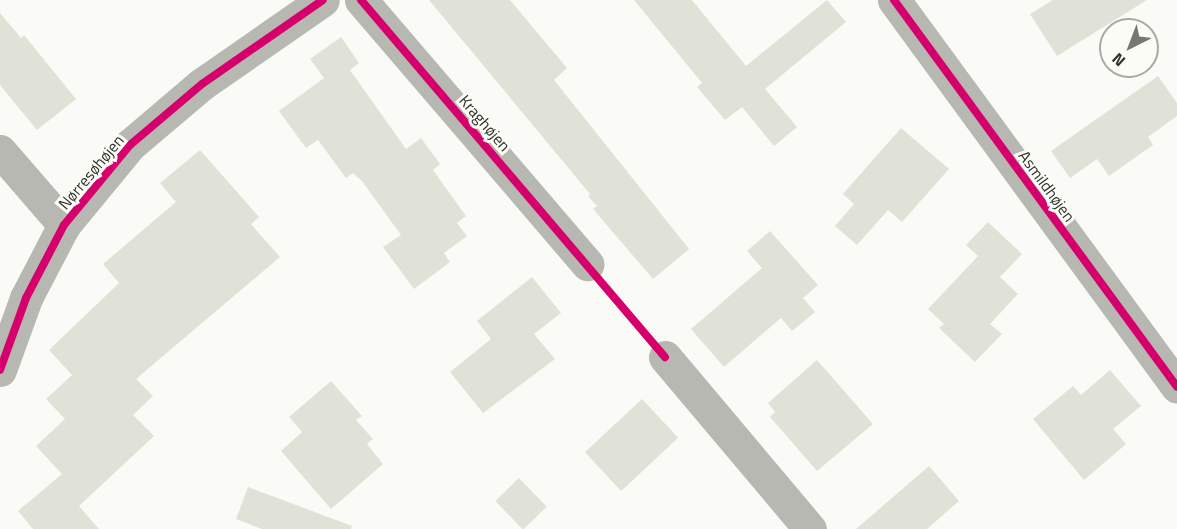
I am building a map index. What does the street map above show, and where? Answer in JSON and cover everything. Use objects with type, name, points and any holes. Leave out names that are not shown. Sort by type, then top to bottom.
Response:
[{"type":"street","name":"Nørresøhøjen","points":[[0,370],[26,298],[64,225],[130,145],[202,84],[323,0]]},
{"type":"street","name":"Kraghøjen","points":[[361,0],[587,264]]},
{"type":"street","name":"Asmildhøjen","points":[[894,0],[1177,387]]},
{"type":"street","points":[[0,151],[64,225]]},
{"type":"street","points":[[665,357],[810,529]]},
{"type":"building","points":[[429,0],[510,0],[567,68],[554,80],[689,249],[653,279],[593,209],[597,206],[588,196],[590,194]]},
{"type":"building","points":[[634,0],[692,0],[746,66],[827,0],[846,22],[765,89],[797,127],[774,146],[742,107],[725,120],[697,87],[702,83]]},
{"type":"building","points":[[1053,0],[1147,0],[1118,18],[1099,18],[1099,30],[1057,56],[1030,14]]},
{"type":"building","points":[[0,13],[21,38],[24,35],[76,99],[37,130],[0,85]]},
{"type":"building","points":[[341,37],[359,63],[350,70],[406,149],[421,138],[440,164],[433,170],[466,216],[457,223],[467,236],[444,253],[450,262],[414,289],[383,247],[401,235],[362,181],[353,173],[346,178],[318,140],[306,148],[279,111],[324,78],[310,59]]},
{"type":"building","points":[[1159,77],[1177,103],[1177,116],[1148,137],[1153,145],[1109,176],[1097,159],[1070,178],[1051,151],[1155,78]]},
{"type":"building","points":[[901,128],[949,169],[902,222],[888,210],[857,245],[835,226],[854,204],[843,194]]},
{"type":"building","points":[[200,150],[259,217],[251,224],[280,257],[136,379],[153,396],[133,415],[154,436],[79,506],[99,529],[33,529],[18,511],[62,474],[36,446],[65,419],[46,399],[72,375],[49,350],[119,283],[103,264],[176,202],[160,183]]},
{"type":"building","points":[[988,222],[1022,254],[1000,277],[1018,294],[990,324],[1002,334],[975,362],[939,328],[944,324],[928,309],[978,256],[966,245]]},
{"type":"building","points":[[770,231],[818,285],[803,298],[815,312],[792,331],[781,318],[724,367],[691,329],[762,268],[747,251]]},
{"type":"building","points":[[532,277],[561,313],[534,334],[555,359],[483,413],[450,372],[491,339],[477,321]]},
{"type":"building","points":[[817,360],[873,424],[817,471],[770,417],[775,412],[768,403]]},
{"type":"building","points":[[1110,370],[1141,406],[1113,429],[1126,444],[1084,480],[1033,419],[1073,386],[1081,395]]},
{"type":"building","points":[[331,381],[362,416],[356,420],[373,439],[367,444],[383,464],[331,509],[281,451],[302,432],[289,417]]},
{"type":"building","points":[[642,399],[678,438],[621,491],[585,452]]},
{"type":"building","points":[[929,466],[959,501],[927,529],[856,529]]},
{"type":"building","points":[[519,478],[547,507],[522,529],[495,501]]},
{"type":"building","points":[[248,487],[352,526],[351,529],[262,529],[236,519]]},
{"type":"cycle path","points":[[0,370],[26,298],[64,225],[130,145],[202,84],[323,0]]},
{"type":"cycle path","points":[[361,0],[665,357]]},
{"type":"cycle path","points":[[894,0],[1177,387]]}]
